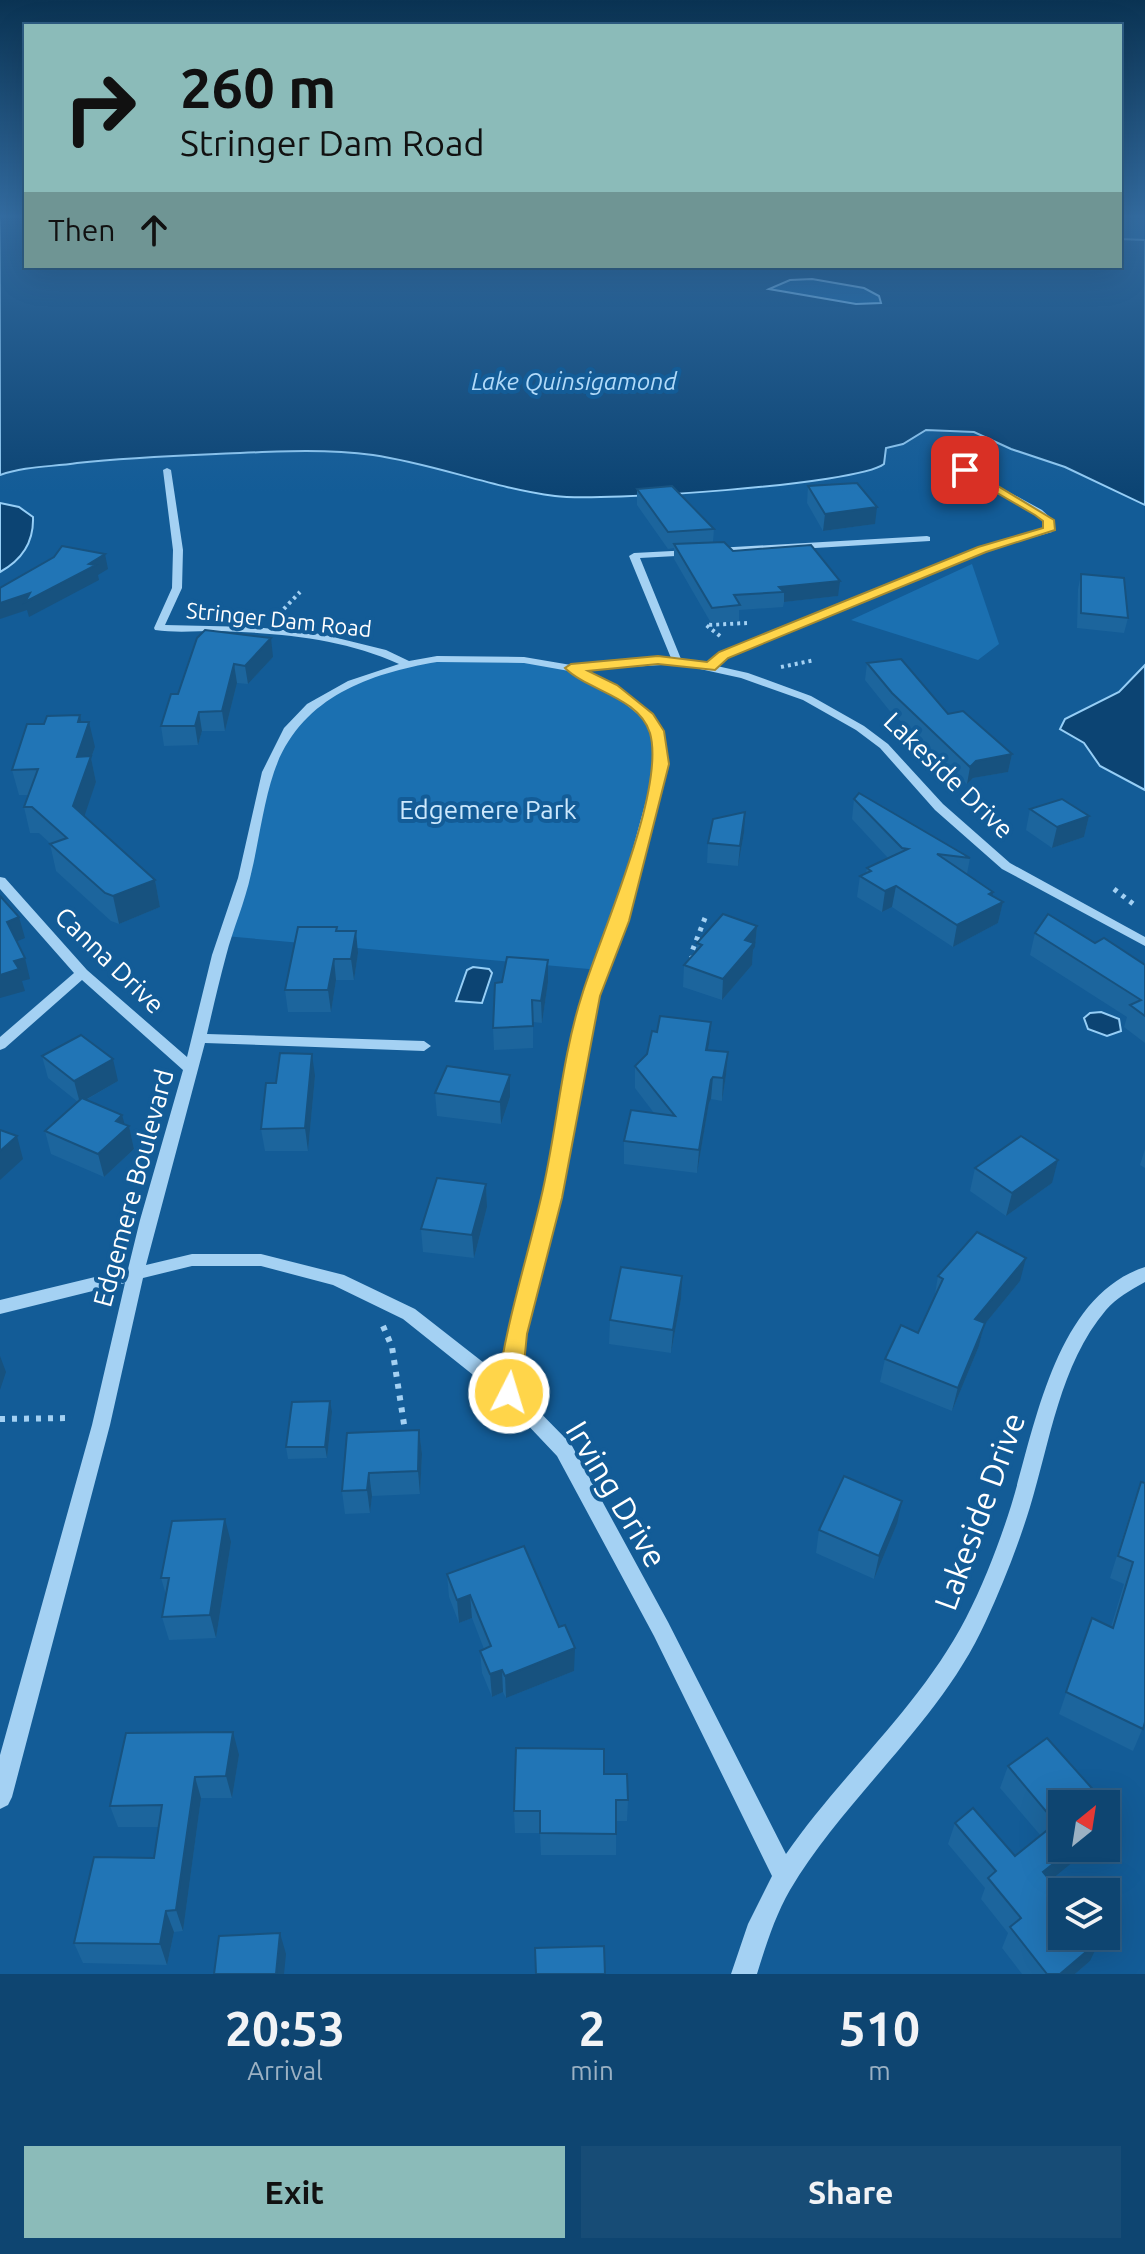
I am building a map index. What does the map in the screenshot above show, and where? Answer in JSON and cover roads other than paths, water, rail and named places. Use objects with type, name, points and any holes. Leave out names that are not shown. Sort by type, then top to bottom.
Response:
[{"type":"street","name":"Stringer Dam Road","points":[[167,470],[178,550],[177,588],[159,628],[341,642],[380,649],[408,664]]},
{"type":"street","points":[[710,667],[724,655],[982,549],[1049,530],[1049,520],[965,470]]},
{"type":"street","points":[[408,664],[437,659],[499,658],[571,668],[677,661],[634,556],[927,539]]},
{"type":"street","name":"Lakeside Drive","points":[[677,661],[776,686],[844,718],[884,746],[939,807],[1006,866],[1145,942]]},
{"type":"street","name":"Edgemere Boulevard","points":[[0,1797],[101,1425],[134,1276],[219,955],[244,878],[268,772],[282,741],[300,716],[324,697],[408,664]]},
{"type":"street","points":[[509,1393],[516,1334],[552,1198],[590,996],[620,921],[662,764],[657,731],[648,717],[612,688],[571,668]]},
{"type":"street","name":"Canna Drive","points":[[0,881],[82,973],[191,1069]]},
{"type":"street","points":[[0,1045],[82,973]]},
{"type":"street","points":[[199,1038],[424,1046]]},
{"type":"street","name":"Irving Drive","points":[[0,1307],[192,1260],[261,1260],[338,1280],[409,1314],[509,1393],[564,1450],[661,1629],[785,1877]]},
{"type":"street","name":"Lakeside Drive","points":[[744,1974],[764,1915],[785,1877],[839,1802],[906,1729],[952,1663],[990,1589],[1020,1510],[1051,1406],[1084,1327],[1101,1304],[1145,1274]]},
{"type":"water","name":"Lake Quinsigamond","points":[[0,307],[1145,307],[1145,505],[1065,467],[1011,449],[974,432],[926,430],[903,444],[886,448],[884,464],[864,472],[779,485],[671,494],[555,496],[396,459],[333,452],[129,458],[0,475]]},
{"type":"water","points":[[0,503],[19,507],[33,517],[33,526],[25,550],[15,562],[0,572]]},
{"type":"water","points":[[1145,665],[1145,790],[1100,766],[1084,743],[1060,729],[1065,719],[1119,692]]},
{"type":"water","points":[[473,967],[489,969],[492,973],[482,1003],[456,1001],[467,970]]},
{"type":"water","points":[[1101,1012],[1119,1019],[1121,1031],[1107,1036],[1088,1029],[1084,1018],[1090,1013]]},
{"type":"park label","name":"Edgemere Park","points":[[488,809]]}]
